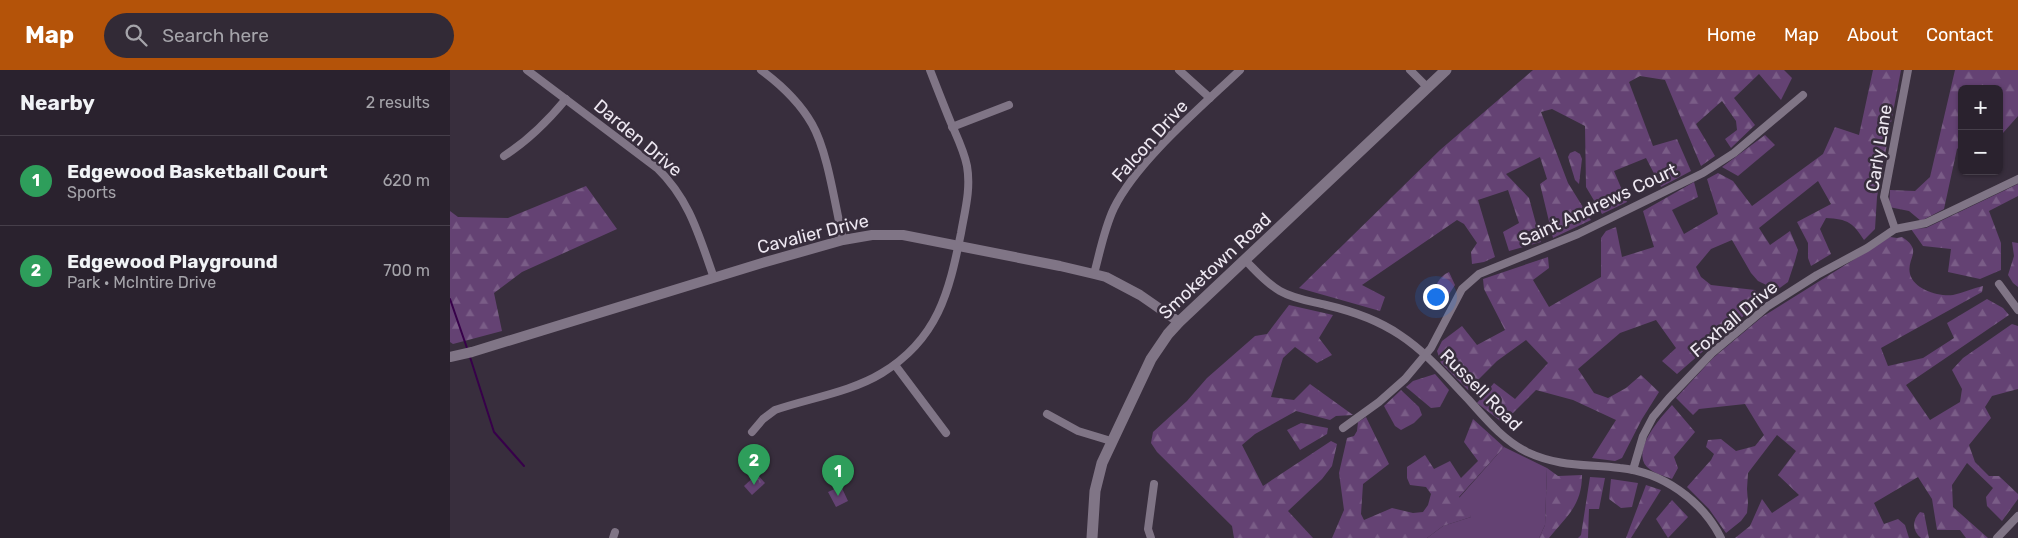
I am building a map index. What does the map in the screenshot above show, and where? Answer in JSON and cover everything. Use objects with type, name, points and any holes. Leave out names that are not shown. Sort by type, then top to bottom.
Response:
[{"type":"main road","name":"Smoketown Road","points":[[1092,538],[1098,477],[1111,441],[1150,359],[1168,334],[1446,70]]},
{"type":"street","name":"Darden Drive","points":[[527,70],[657,168],[676,189],[696,225],[714,278]]},
{"type":"street","points":[[761,70],[796,102],[812,125],[823,150],[843,240]]},
{"type":"street","points":[[752,432],[763,419],[775,410],[859,385],[881,374],[895,365],[916,346],[934,323],[947,293],[958,246],[968,199],[968,175],[963,153],[930,70]]},
{"type":"street","points":[[1179,70],[1210,98]]},
{"type":"street","name":"Falcon Drive","points":[[1094,274],[1104,235],[1119,199],[1154,155],[1240,70]]},
{"type":"street","points":[[1410,70],[1427,88]]},
{"type":"street","name":"Carly Lane","points":[[1894,229],[1884,196],[1908,70]]},
{"type":"street","name":"Saint Andrews Court","points":[[1343,428],[1393,391],[1425,355],[1439,334],[1462,288],[1479,274],[1578,234],[1703,173],[1734,153],[1803,95]]},
{"type":"street","points":[[504,156],[530,138],[546,123],[566,99]]},
{"type":"street","points":[[952,127],[1009,104]]},
{"type":"street","points":[[1894,229],[1926,223],[2018,179]]},
{"type":"street","name":"Foxhall Drive","points":[[1634,470],[1638,449],[1653,417],[1671,395],[1712,353],[1777,300],[1817,275],[1867,248],[1894,229]]},
{"type":"street","name":"Cavalier Drive","points":[[450,357],[843,240],[872,234],[887,234],[958,246],[1106,277],[1140,295],[1179,322]]},
{"type":"street","name":"Russell Road","points":[[1246,260],[1265,281],[1281,292],[1306,301],[1343,309],[1383,325],[1412,343],[1493,426],[1516,446],[1560,463],[1634,470],[1662,481],[1686,495],[1704,512],[1721,538]]},
{"type":"street","points":[[1999,284],[2018,310]]},
{"type":"street","points":[[895,365],[946,433]]},
{"type":"street","points":[[1047,414],[1078,430],[1111,441]]},
{"type":"street","points":[[1151,538],[1148,529],[1154,484]]},
{"type":"street","points":[[1997,538],[2018,516]]},
{"type":"green space","points":[[1533,70],[1784,70],[1792,78],[1781,100],[1759,74],[1734,98],[1755,125],[1731,148],[1725,139],[1737,130],[1736,121],[1722,101],[1696,124],[1715,156],[1701,166],[1665,80],[1640,76],[1629,82],[1653,146],[1677,139],[1691,171],[1661,187],[1646,158],[1614,171],[1627,202],[1602,214],[1586,187],[1585,126],[1552,109],[1541,112],[1568,183],[1591,220],[1553,238],[1540,184],[1547,179],[1540,157],[1506,174],[1529,198],[1541,242],[1509,251],[1503,232],[1519,223],[1508,190],[1478,200],[1495,257],[1484,262],[1472,264],[1471,252],[1477,243],[1464,224],[1457,220],[1362,285],[1385,297],[1380,311],[1299,288],[1440,150]]},
{"type":"green space","points":[[1873,70],[1901,70],[1877,197],[1875,229],[1864,240],[1849,223],[1840,219],[1826,218],[1820,229],[1831,254],[1811,266],[1808,258],[1808,243],[1797,222],[1831,204],[1818,181],[1759,228],[1770,245],[1790,231],[1798,250],[1788,282],[1777,290],[1758,281],[1751,273],[1732,240],[1711,249],[1696,267],[1701,277],[1711,285],[1755,290],[1764,298],[1677,374],[1662,361],[1676,348],[1656,320],[1620,333],[1578,369],[1594,393],[1608,398],[1626,388],[1641,375],[1659,392],[1642,419],[1622,458],[1615,461],[1592,458],[1616,420],[1573,400],[1536,390],[1503,423],[1477,403],[1494,383],[1515,399],[1548,363],[1526,340],[1497,361],[1468,390],[1441,363],[1437,351],[1442,341],[1462,326],[1477,345],[1505,330],[1484,289],[1483,279],[1548,257],[1549,268],[1533,280],[1549,307],[1601,277],[1601,238],[1606,231],[1616,227],[1622,257],[1654,247],[1643,211],[1694,182],[1698,197],[1672,210],[1684,234],[1718,214],[1707,179],[1718,173],[1733,181],[1752,206],[1823,154],[1835,127],[1859,135]]},
{"type":"green space","points":[[1955,70],[2018,70],[2018,116],[2003,133],[2003,85],[1958,85],[1958,148],[1944,209],[1921,221],[1909,211],[1889,207],[1890,190],[1915,191],[1930,177]]},
{"type":"green space","points":[[1765,135],[1775,145],[1738,176],[1722,167]]},
{"type":"green space","points":[[1575,151],[1580,154],[1582,159],[1579,184],[1575,180],[1568,157],[1570,153]]},
{"type":"green space","points":[[2018,184],[2018,196],[1989,211],[2001,243],[2001,270],[1980,279],[1948,272],[1951,249],[1923,246],[1911,229],[1926,228]]},
{"type":"green space","points":[[586,186],[617,229],[522,272],[494,293],[502,331],[453,344],[450,342],[450,211],[458,217],[508,218]]},
{"type":"green space","points":[[1890,237],[1902,237],[1912,246],[1913,255],[1909,268],[1910,274],[1912,280],[1922,288],[1941,295],[1953,295],[1983,286],[1982,292],[1881,348],[1888,366],[1923,358],[1954,338],[1947,323],[1987,299],[2003,308],[2009,315],[1906,385],[1930,420],[1960,402],[1962,389],[1952,370],[1963,358],[2012,324],[2018,326],[2018,389],[1992,396],[1985,407],[1991,418],[1969,445],[1975,462],[1989,476],[1999,476],[2018,494],[2018,499],[2002,521],[1987,506],[1986,497],[1993,488],[1967,463],[1952,485],[1953,507],[1988,538],[1966,538],[1960,530],[1937,530],[1932,499],[1918,477],[1874,503],[1884,524],[1898,519],[1905,525],[1909,538],[1735,538],[1750,526],[1762,499],[1772,513],[1799,495],[1778,475],[1796,451],[1777,435],[1748,473],[1747,513],[1741,521],[1726,533],[1709,509],[1687,487],[1714,454],[1706,447],[1708,440],[1721,439],[1736,451],[1755,446],[1764,435],[1745,404],[1699,409],[1693,415],[1676,398],[1713,358],[1762,317]]},
{"type":"green space","points":[[2012,242],[2018,243],[2018,287],[2008,275],[2014,256]]},
{"type":"green space","points":[[1449,272],[1455,285],[1440,308],[1432,297],[1440,279]]},
{"type":"green space","points":[[1289,305],[1333,315],[1319,338],[1332,355],[1317,363],[1295,347],[1283,358],[1271,397],[1294,400],[1310,384],[1353,415],[1336,416],[1330,420],[1296,411],[1255,434],[1242,445],[1263,486],[1331,441],[1337,444],[1332,466],[1322,479],[1288,511],[1313,538],[1234,538],[1232,526],[1157,452],[1151,443],[1153,432],[1187,401],[1207,378],[1255,336],[1267,334]]},
{"type":"green space","points":[[1435,374],[1449,390],[1440,407],[1431,408],[1406,387],[1413,381]]},
{"type":"green space","points":[[1401,390],[1419,407],[1422,415],[1414,423],[1401,430],[1395,426],[1384,406]]},
{"type":"green space","points":[[1672,405],[1695,432],[1674,457],[1678,468],[1672,479],[1649,469],[1643,460],[1643,452],[1649,434]]},
{"type":"green space","points":[[1366,417],[1389,464],[1363,484],[1361,514],[1364,520],[1392,508],[1413,513],[1423,512],[1428,505],[1431,494],[1426,487],[1410,485],[1407,478],[1407,467],[1425,455],[1434,469],[1450,461],[1461,478],[1478,461],[1464,442],[1473,419],[1504,447],[1459,497],[1467,505],[1471,517],[1443,526],[1427,538],[1332,538],[1344,510],[1339,473],[1347,438],[1354,436],[1357,431],[1358,422]]},
{"type":"green space","points":[[1301,423],[1328,428],[1327,434],[1300,450],[1287,430]]},
{"type":"green space","points":[[1504,447],[1547,468],[1545,525],[1539,538],[1427,538],[1443,526],[1471,517],[1459,498]]},
{"type":"green space","points":[[1547,468],[1558,476],[1582,475],[1581,485],[1572,510],[1549,538],[1539,538],[1545,525]]},
{"type":"green space","points":[[757,474],[765,483],[752,495],[744,486]]},
{"type":"green space","points":[[1590,477],[1605,478],[1599,509],[1589,509],[1588,538],[1578,538],[1581,535]]},
{"type":"green space","points":[[1611,479],[1638,483],[1632,507],[1621,508],[1609,499]]},
{"type":"green space","points":[[1646,485],[1661,490],[1631,538],[1626,538]]},
{"type":"green space","points":[[841,486],[848,501],[836,507],[828,492]]},
{"type":"green space","points":[[1672,500],[1688,517],[1668,538],[1656,519]]},
{"type":"green space","points":[[1920,512],[1924,513],[1929,538],[1921,538],[1916,532],[1914,522]]},
{"type":"waterway","points":[[450,299],[467,348]]},
{"type":"waterway","points":[[470,357],[494,432],[524,466]]},
{"type":"place","name":"Edgewood Playground","points":[[754,485]]},
{"type":"place","name":"Edgewood Basketball Court","points":[[838,496]]}]
